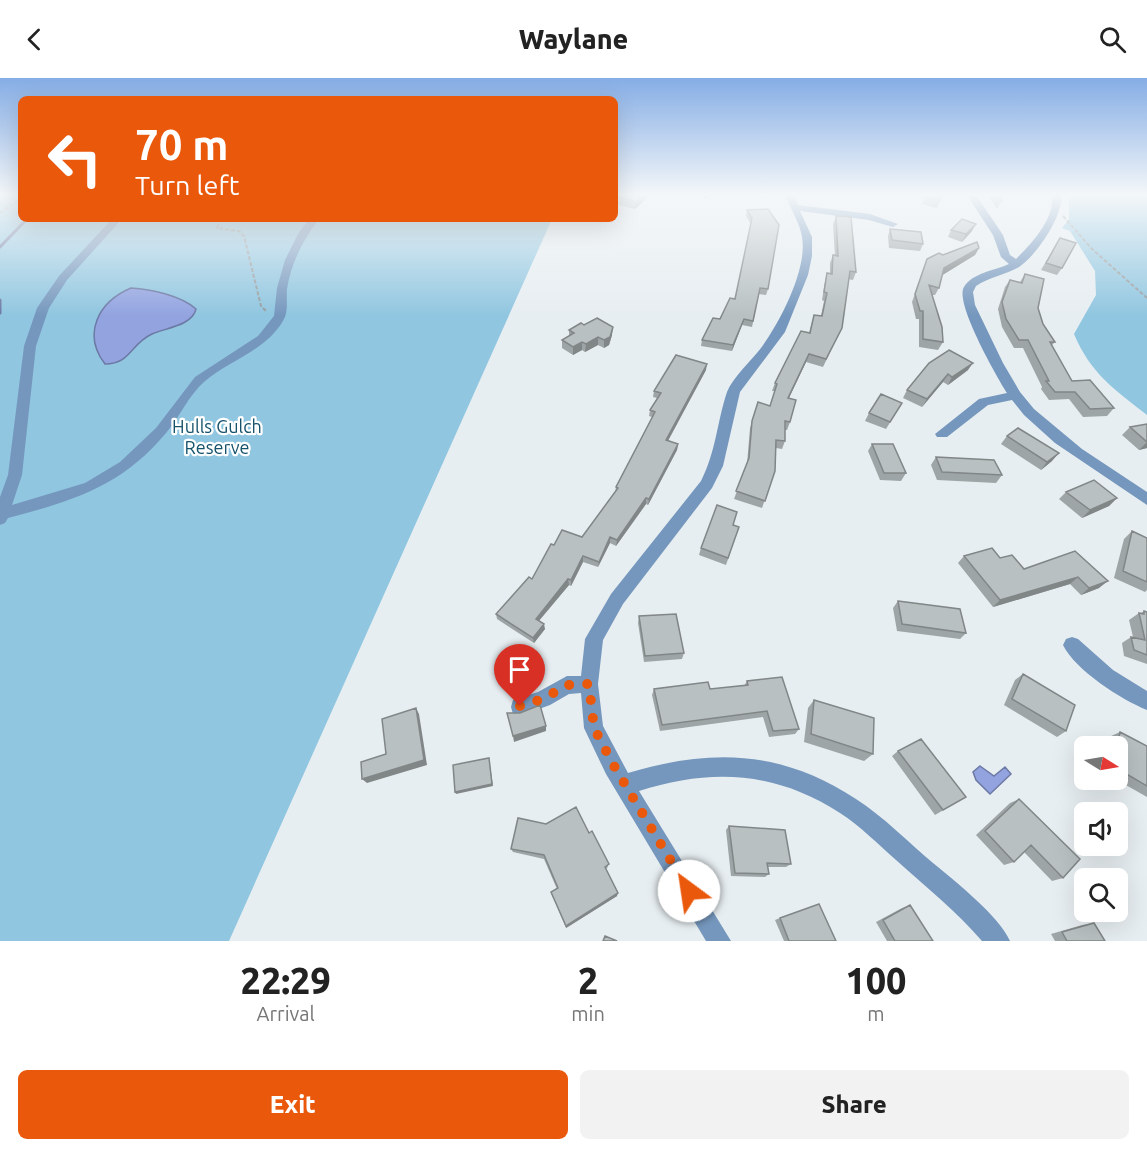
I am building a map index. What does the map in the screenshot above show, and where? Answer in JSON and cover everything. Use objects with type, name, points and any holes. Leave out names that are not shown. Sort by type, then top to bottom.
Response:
[{"type":"street","points":[[2,516],[15,475],[30,346],[43,308],[63,278],[102,235]]},
{"type":"street","points":[[2,516],[73,495],[100,483],[121,470],[146,448],[169,423],[184,398],[200,380],[250,347],[267,333],[280,317],[282,290],[288,264],[303,235]]},
{"type":"street","points":[[719,941],[624,785],[594,728],[589,684],[594,639],[617,599],[707,484],[724,438],[734,391],[779,332],[803,275],[806,235]]},
{"type":"street","points":[[998,235],[1004,252],[1016,264]]},
{"type":"street","points":[[1039,235],[1016,264],[974,282],[968,287],[969,305],[1016,395],[1032,416],[1065,443],[1147,499]]},
{"type":"street","points":[[942,434],[984,402],[1016,395]]},
{"type":"street","points":[[1072,645],[1096,669],[1119,687],[1147,701]]},
{"type":"street","points":[[520,706],[543,699],[567,685],[589,684]]},
{"type":"street","points":[[624,785],[658,774],[700,765],[744,766],[796,778],[847,806],[870,824],[917,864],[998,941]]},
{"type":"path","points":[[243,235],[261,306],[271,315],[280,317]]},
{"type":"path","points":[[1078,235],[1121,278],[1147,298]]},
{"type":"green space","name":"Hulls Gulch Reserve","points":[[0,235],[545,235],[229,941],[0,941]]},
{"type":"green space","points":[[1073,235],[1147,235],[1147,415],[1104,380],[1088,360],[1074,334],[1096,295],[1095,271]]},
{"type":"shaded area","points":[[131,288],[166,294],[183,300],[196,309],[184,323],[152,334],[120,361],[105,364],[98,353],[95,341],[94,330],[97,320],[102,310],[110,302]]},
{"type":"shaded area","points":[[980,766],[994,776],[1005,767],[1011,774],[990,794],[976,780],[973,772]]},
{"type":"building","points":[[748,235],[777,235],[768,289],[760,288],[753,321],[744,319],[733,345],[702,340],[713,318],[720,319],[730,298],[735,299]]},
{"type":"building","points":[[837,235],[853,235],[856,272],[850,271],[842,328],[826,359],[809,354],[788,398],[796,400],[790,422],[785,421],[785,441],[776,440],[775,471],[765,501],[736,491],[749,458],[752,421],[758,402],[770,406],[777,384],[775,383],[801,331],[810,333],[814,315],[822,316],[827,293],[824,292],[827,273],[832,274],[833,255],[838,256]]},
{"type":"building","points":[[891,235],[922,235],[923,244],[892,240]]},
{"type":"building","points":[[1060,238],[1076,243],[1062,268],[1046,263]]},
{"type":"building","points":[[977,242],[979,248],[944,268],[939,288],[929,285],[942,327],[943,342],[923,339],[923,311],[920,311],[915,294],[927,259],[939,253],[943,255]]},
{"type":"building","points":[[1025,274],[1044,279],[1038,308],[1043,324],[1055,342],[1050,342],[1072,381],[1090,380],[1114,408],[1090,409],[1075,392],[1055,392],[1046,381],[1049,381],[1028,340],[1019,340],[1006,319],[1002,302],[1010,280],[1022,283]]},
{"type":"building","points":[[597,318],[613,327],[610,337],[604,340],[598,337],[586,344],[582,342],[573,347],[562,340],[574,333],[569,330]]},
{"type":"building","points":[[949,350],[973,363],[952,377],[948,374],[927,399],[907,390],[929,363]]},
{"type":"building","points":[[676,355],[707,364],[666,440],[678,444],[649,499],[646,498],[617,540],[610,537],[599,562],[583,556],[571,580],[568,579],[536,619],[544,624],[533,638],[496,614],[529,577],[532,579],[551,544],[554,545],[562,530],[582,537],[618,488],[616,487],[655,412],[650,410],[661,393],[654,391]]},
{"type":"building","points":[[881,394],[902,403],[890,422],[869,413]]},
{"type":"building","points":[[1147,424],[1147,442],[1130,427]]},
{"type":"building","points":[[1018,428],[1059,453],[1047,462],[1007,436]]},
{"type":"building","points":[[872,444],[893,444],[906,473],[884,473]]},
{"type":"building","points":[[936,457],[994,460],[1002,475],[942,472]]},
{"type":"building","points":[[1094,480],[1117,498],[1090,510],[1066,492]]},
{"type":"building","points":[[717,505],[737,512],[733,525],[739,527],[728,558],[701,548]]},
{"type":"building","points":[[1132,531],[1147,538],[1147,582],[1123,571]]},
{"type":"building","points":[[992,548],[1000,558],[1012,555],[1024,569],[1075,551],[1108,581],[1089,588],[1078,577],[1000,600],[964,556]]},
{"type":"building","points":[[898,601],[960,609],[966,633],[902,624]]},
{"type":"building","points":[[1144,611],[1147,612],[1147,655],[1134,650],[1131,637],[1145,640],[1139,613],[1144,614]]},
{"type":"building","points":[[676,614],[684,653],[645,656],[639,616]]},
{"type":"building","points":[[1023,674],[1075,705],[1066,731],[1012,699]]},
{"type":"building","points":[[782,677],[799,729],[773,731],[767,711],[662,725],[654,689],[708,682],[710,689],[748,685],[747,681]]},
{"type":"building","points":[[814,700],[874,718],[873,754],[811,734]]},
{"type":"building","points":[[540,705],[546,726],[513,736],[507,713],[520,713]]},
{"type":"building","points":[[416,708],[424,760],[362,779],[361,762],[386,754],[382,719]]},
{"type":"building","points":[[1128,736],[1147,746],[1147,786],[1128,775]]},
{"type":"building","points":[[921,739],[966,797],[943,810],[898,751]]},
{"type":"building","points":[[489,758],[492,784],[455,792],[453,765]]},
{"type":"building","points":[[1019,799],[1074,853],[1074,856],[1080,859],[1063,878],[1031,845],[1014,862],[985,831]]},
{"type":"building","points":[[576,807],[589,833],[592,831],[609,864],[605,867],[618,893],[566,926],[551,892],[558,888],[544,855],[511,849],[518,818],[546,824]]},
{"type":"building","points":[[729,826],[785,830],[791,864],[767,863],[769,874],[735,873]]},
{"type":"building","points":[[819,904],[836,941],[789,941],[780,918]]},
{"type":"building","points":[[910,905],[933,941],[895,941],[883,920]]},
{"type":"building","points":[[1094,923],[1105,941],[1067,941],[1062,932]]},
{"type":"building","points":[[605,936],[617,941],[603,941]]},
{"type":"waterway","points":[[0,247],[11,235]]},
{"type":"waterway","points":[[0,300],[0,313]]},
{"type":"route","points":[[520,706],[543,699],[567,685],[589,684],[594,728],[614,766],[689,891]]}]
